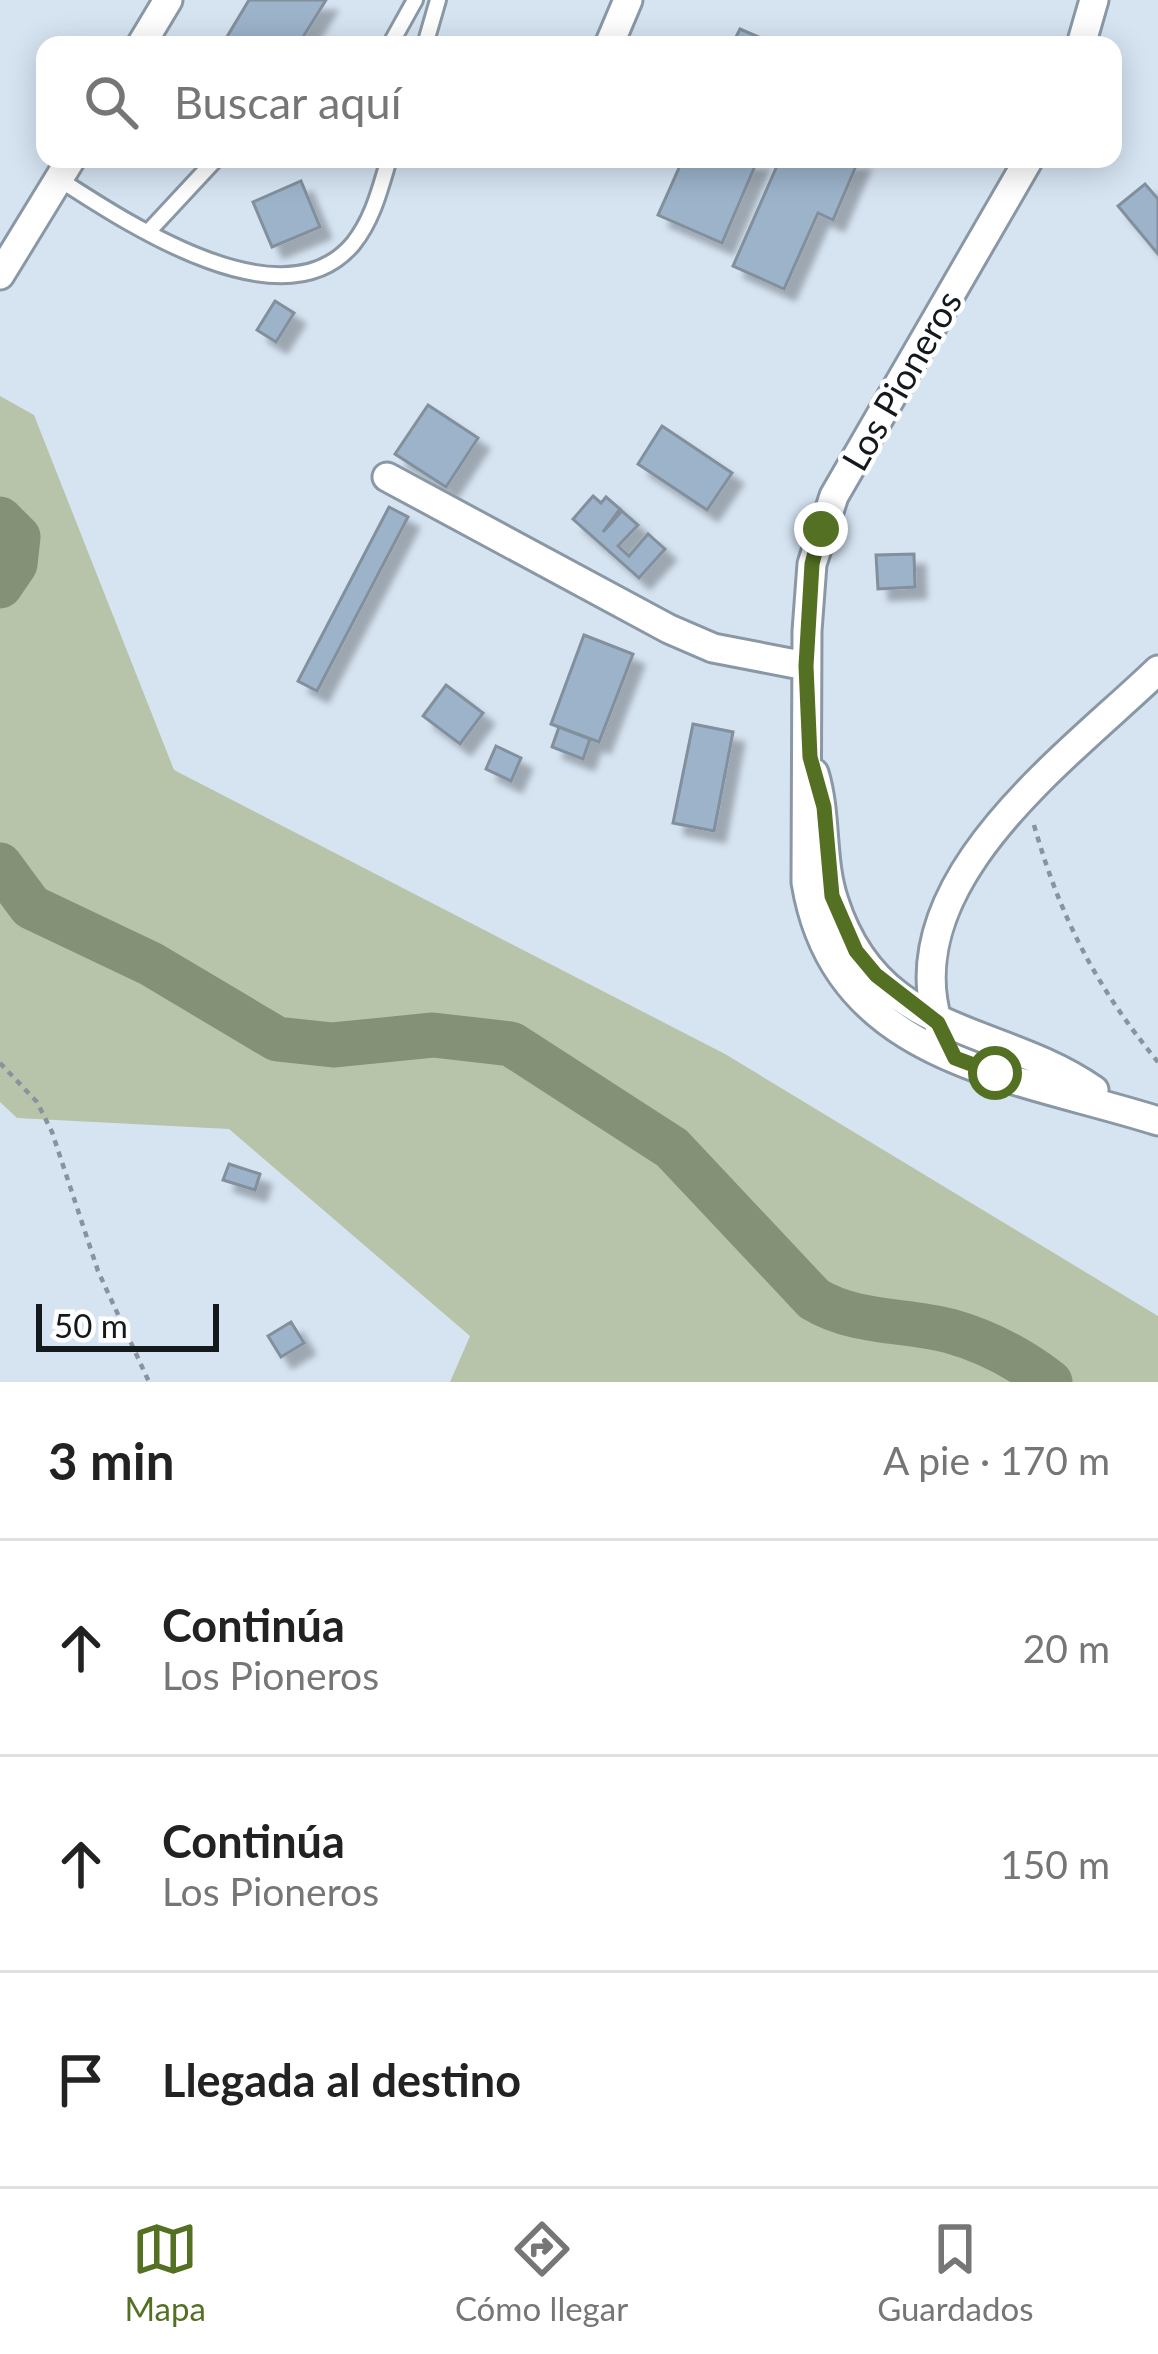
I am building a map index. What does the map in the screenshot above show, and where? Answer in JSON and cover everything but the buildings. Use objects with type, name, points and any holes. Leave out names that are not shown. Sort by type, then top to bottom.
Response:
[{"type":"street","points":[[146,36],[168,0]]},
{"type":"street","points":[[613,36],[628,0]]},
{"type":"street","points":[[1084,36],[1094,0]]},
{"type":"street","name":"Los Pioneros","points":[[1024,168],[834,496],[812,564],[806,666],[810,757],[803,832],[806,882],[819,939],[841,979],[869,1010],[955,1058],[1158,1121]]},
{"type":"street","points":[[0,275],[65,169]]},
{"type":"street","points":[[387,477],[713,648],[806,666]]},
{"type":"street","points":[[955,1058],[938,1023],[931,982],[933,947],[952,886],[1027,797],[1158,670]]},
{"type":"street","name":"Los Pioneros","points":[[810,757],[824,807],[832,896],[843,926],[876,975],[938,1023],[1090,1086],[1115,1107]]},
{"type":"lane","points":[[395,36],[415,0]]},
{"type":"lane","points":[[427,36],[438,0]]},
{"type":"lane","points":[[149,231],[208,168]]},
{"type":"lane","points":[[65,169],[149,231],[236,271],[310,274],[351,246],[361,232],[386,168]]},
{"type":"path","points":[[1027,797],[1056,902],[1089,965],[1158,1061]]},
{"type":"path","points":[[0,1063],[37,1102],[52,1132],[104,1288],[149,1382]]},
{"type":"green space","points":[[0,396],[34,415],[174,770],[725,1054],[1158,1316],[1158,1382],[450,1382],[470,1336],[229,1129],[17,1118],[0,1102]]},
{"type":"waterway","points":[[0,519],[18,537],[15,564],[0,586]]},
{"type":"waterway","points":[[0,865],[31,907],[151,964],[277,1039],[333,1045],[433,1035],[511,1044],[672,1148],[814,1299],[863,1317],[963,1335],[1050,1382]]},
{"type":"route","points":[[821,529],[812,564],[806,666],[810,757],[824,807],[832,896],[856,951],[876,975],[938,1023],[955,1058],[995,1073]]}]
